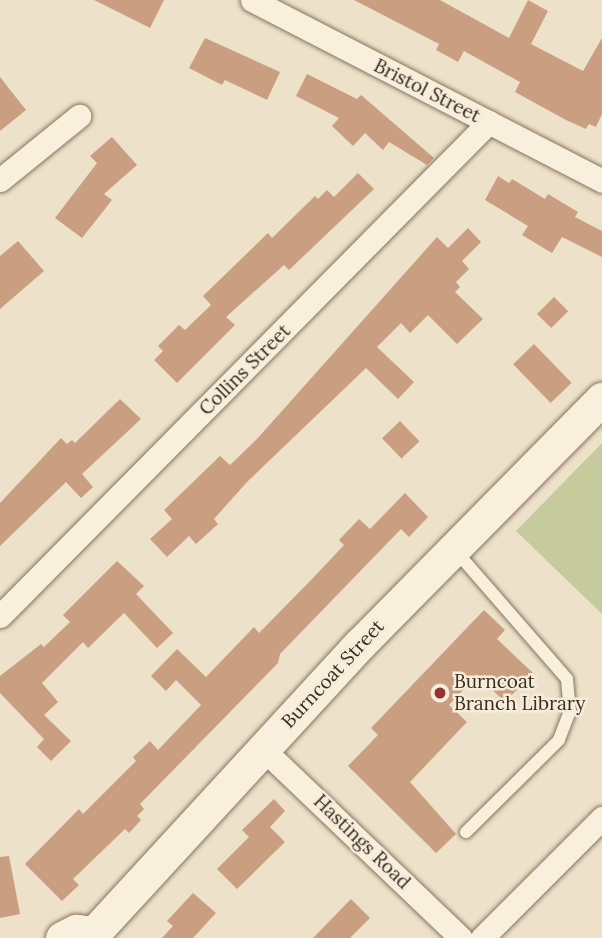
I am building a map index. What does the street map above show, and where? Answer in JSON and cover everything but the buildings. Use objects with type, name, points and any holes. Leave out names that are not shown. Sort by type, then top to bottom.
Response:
[{"type":"main road","name":"Burncoat Street","points":[[87,937],[262,748],[602,399]]},
{"type":"street","name":"Bristol Street","points":[[252,0],[602,181]]},
{"type":"street","points":[[0,180],[79,117]]},
{"type":"street","name":"Collins Street","points":[[0,617],[489,122]]},
{"type":"street","name":"Hastings Road","points":[[262,748],[461,938]]},
{"type":"street","points":[[482,938],[602,818]]},
{"type":"lane","points":[[454,549],[567,679],[570,711],[559,740],[466,832]]},
{"type":"green space","points":[[602,443],[602,614],[516,531]]},
{"type":"place","name":"Burncoat Branch Library","points":[[440,693]]}]
